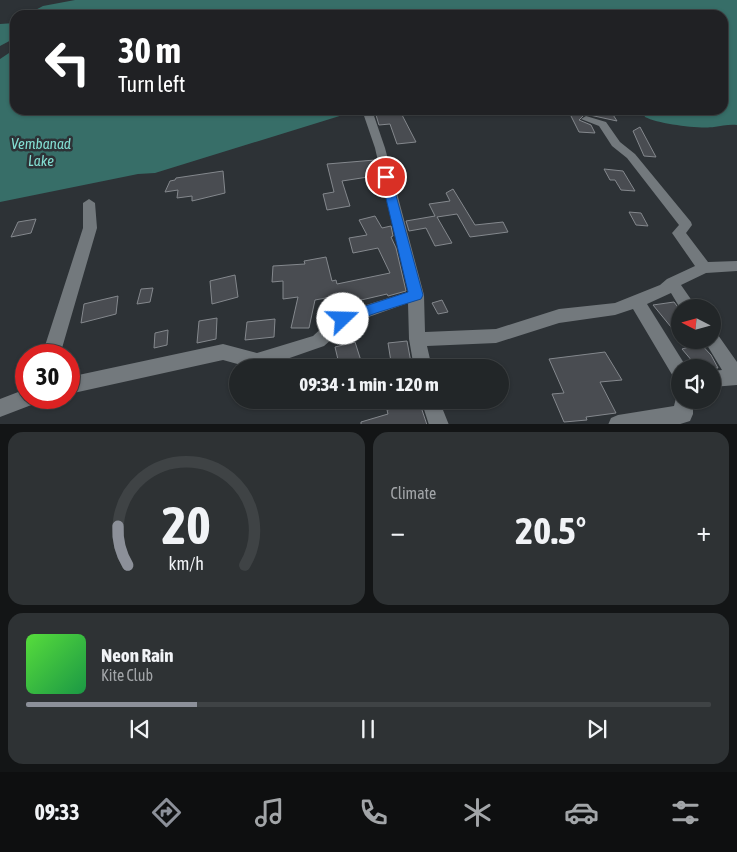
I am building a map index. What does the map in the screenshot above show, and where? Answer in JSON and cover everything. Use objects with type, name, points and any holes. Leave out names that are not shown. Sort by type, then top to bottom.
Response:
[{"type":"street","points":[[369,115],[380,148],[416,295],[417,339],[421,359]]},
{"type":"street","points":[[586,119],[603,124],[616,144],[631,156],[686,225],[679,233],[704,268]]},
{"type":"street","points":[[54,344],[90,228],[88,203]]},
{"type":"street","points":[[417,339],[496,336],[559,316],[615,309],[637,302],[704,268],[737,266]]},
{"type":"street","points":[[672,283],[683,299]]},
{"type":"street","points":[[80,384],[223,352],[257,361],[318,341],[343,319],[416,295]]},
{"type":"street","points":[[637,302],[672,359]]},
{"type":"street","points":[[718,349],[737,377],[721,378]]},
{"type":"street","points":[[0,408],[15,402]]},
{"type":"street","points":[[433,409],[439,424]]},
{"type":"street","points":[[618,424],[683,414],[683,409]]},
{"type":"water","points":[[75,0],[737,0],[737,125],[698,127],[679,125],[651,120],[644,115],[728,115],[728,10],[35,10],[43,6]]},
{"type":"water","points":[[10,23],[10,41],[0,46],[0,24]]},
{"type":"water","name":"Vembanad Lake","points":[[10,52],[10,115],[343,115],[155,173],[138,174],[0,202],[0,59]]},
{"type":"building","points":[[376,115],[402,115],[416,142],[397,144],[390,124],[379,125]]},
{"type":"building","points":[[570,115],[584,115],[579,120],[591,125],[595,133],[579,132]]},
{"type":"building","points":[[590,115],[613,115],[617,121]]},
{"type":"building","points":[[640,127],[656,157],[644,156],[633,131]]},
{"type":"building","points":[[375,160],[380,181],[369,181],[368,177],[342,181],[350,206],[327,210],[323,194],[334,192],[327,164]]},
{"type":"building","points":[[604,169],[623,171],[635,191],[621,190],[615,180],[610,180]]},
{"type":"building","points":[[223,171],[225,193],[192,201],[192,196],[177,198],[178,190],[165,192],[170,181],[176,178]]},
{"type":"building","points":[[453,189],[475,225],[503,222],[508,232],[470,237],[457,214],[437,217],[452,243],[435,246],[426,228],[409,231],[406,221],[435,216],[429,204],[450,201],[446,193]]},
{"type":"building","points":[[629,212],[641,213],[648,226],[636,225]]},
{"type":"building","points":[[375,216],[382,228],[391,226],[393,236],[391,237],[396,248],[406,291],[344,304],[342,295],[315,300],[309,328],[291,328],[298,297],[283,299],[283,281],[272,282],[273,266],[305,264],[304,261],[326,257],[332,281],[336,280],[337,284],[390,273],[378,248],[353,253],[349,238],[367,235],[359,220]]},
{"type":"building","points":[[36,219],[31,233],[11,237],[18,222]]},
{"type":"building","points":[[235,275],[238,297],[212,304],[210,281]]},
{"type":"building","points":[[153,288],[150,302],[137,304],[141,289]]},
{"type":"building","points":[[118,296],[116,314],[81,323],[84,304]]},
{"type":"building","points":[[442,300],[448,312],[438,314],[432,303]]},
{"type":"building","points":[[671,302],[671,327],[653,305]]},
{"type":"building","points":[[217,318],[216,339],[197,343],[199,321]]},
{"type":"building","points":[[275,319],[274,337],[245,340],[247,322]]},
{"type":"building","points":[[168,330],[167,345],[154,348],[155,333]]},
{"type":"building","points":[[407,341],[410,359],[391,359],[388,343]]},
{"type":"building","points":[[355,342],[360,359],[338,359],[335,347]]},
{"type":"building","points":[[682,349],[705,349],[713,359],[690,359]]},
{"type":"building","points":[[605,352],[622,380],[600,382],[616,413],[586,417],[587,420],[564,422],[552,394],[564,393],[549,359]]},
{"type":"building","points":[[392,409],[422,409],[427,424],[361,424],[361,422],[388,414],[387,410]]},
{"type":"route","points":[[343,319],[416,295],[386,177]]}]
